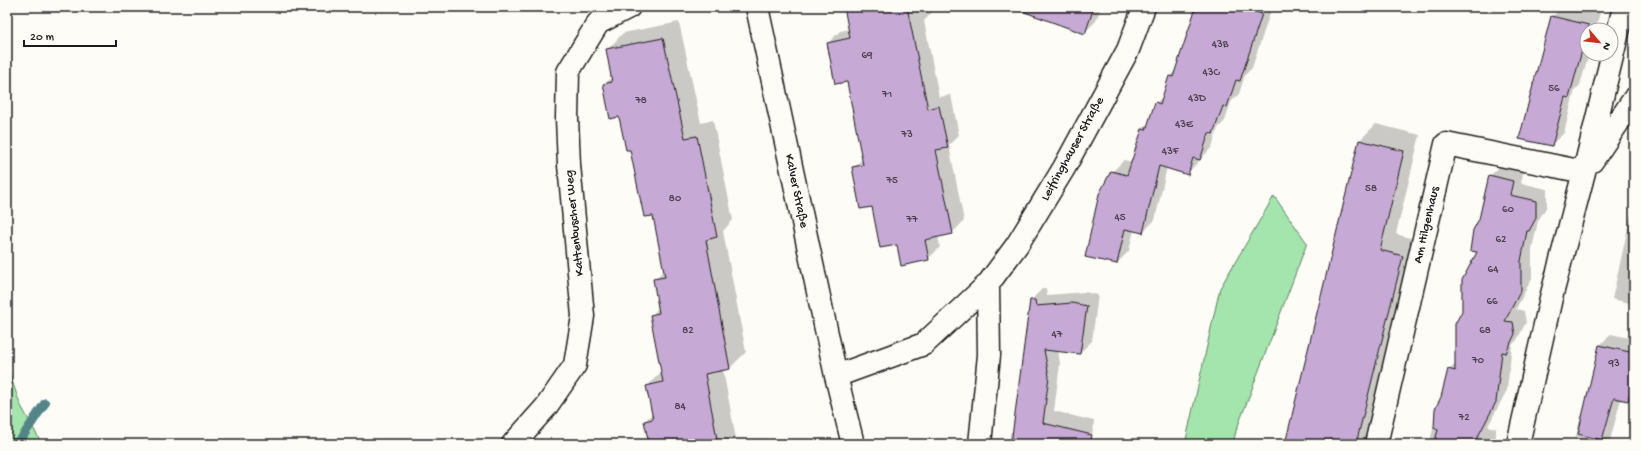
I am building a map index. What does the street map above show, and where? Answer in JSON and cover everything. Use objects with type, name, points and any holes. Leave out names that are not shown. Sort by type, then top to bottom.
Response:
[{"type":"street","name":"Kattenbuscher Weg","points":[[513,444],[546,408],[575,365],[583,316],[569,165],[567,118],[568,72],[598,23],[629,7]]},
{"type":"street","name":"Kalver Straße","points":[[757,7],[836,376]]},
{"type":"street","name":"Leifringhauser Straße","points":[[836,376],[924,344],[988,284],[1017,245],[1064,168],[1128,50],[1144,7]]},
{"type":"street","points":[[1518,444],[1551,298],[1584,172],[1624,7]]},
{"type":"street","points":[[1584,172],[1634,99]]},
{"type":"street","name":"Am Hilgenhaus","points":[[1376,444],[1446,144],[1584,172]]},
{"type":"street","points":[[980,444],[989,355],[988,284]]},
{"type":"street","points":[[836,376],[853,444]]},
{"type":"green space","points":[[1274,196],[1307,243],[1236,431],[1233,444],[1185,444],[1220,288]]},
{"type":"green space","points":[[7,366],[20,404],[42,444],[7,444]]},
{"type":"building","points":[[844,7],[907,7],[928,109],[939,106],[948,148],[936,150],[953,234],[925,240],[929,260],[901,266],[897,245],[880,248],[872,207],[860,209],[852,167],[863,165],[847,82],[835,84],[827,43],[850,38]]},
{"type":"building","points":[[1019,7],[1094,7],[1085,34],[1019,10]]},
{"type":"building","points":[[1196,7],[1242,7],[1262,14],[1240,81],[1236,80],[1227,107],[1223,106],[1213,134],[1209,133],[1200,160],[1193,158],[1188,175],[1159,166],[1143,233],[1125,229],[1117,264],[1085,257],[1099,194],[1111,171],[1127,175],[1142,129],[1146,130],[1155,102],[1160,104],[1169,76],[1173,77]]},
{"type":"building","points":[[1551,16],[1579,23],[1579,62],[1569,98],[1565,97],[1552,146],[1519,139]]},
{"type":"building","points":[[663,38],[685,138],[697,136],[717,237],[706,240],[730,369],[705,374],[718,444],[649,444],[644,421],[653,419],[646,386],[663,382],[650,315],[659,313],[653,279],[665,277],[653,216],[644,217],[630,150],[626,150],[619,117],[610,119],[603,84],[612,82],[606,49]]},
{"type":"building","points":[[1359,140],[1404,151],[1380,250],[1403,256],[1356,444],[1285,444]]},
{"type":"building","points":[[1489,175],[1513,181],[1510,195],[1536,201],[1536,218],[1529,231],[1527,231],[1521,261],[1521,290],[1505,321],[1513,322],[1515,334],[1506,353],[1502,352],[1496,402],[1474,444],[1434,444],[1438,430],[1434,428],[1435,409],[1441,397],[1448,369],[1455,371],[1455,324],[1462,311],[1462,280],[1477,252],[1470,251],[1473,230],[1479,219]]},
{"type":"building","points":[[1030,300],[1035,300],[1036,306],[1072,303],[1087,306],[1080,354],[1044,350],[1049,376],[1043,423],[1092,435],[1090,444],[1011,444]]},
{"type":"building","points":[[1599,345],[1634,353],[1634,374],[1628,401],[1614,398],[1602,440],[1578,434]]},
{"type":"waterway","points":[[13,444],[21,439],[45,403]]}]
